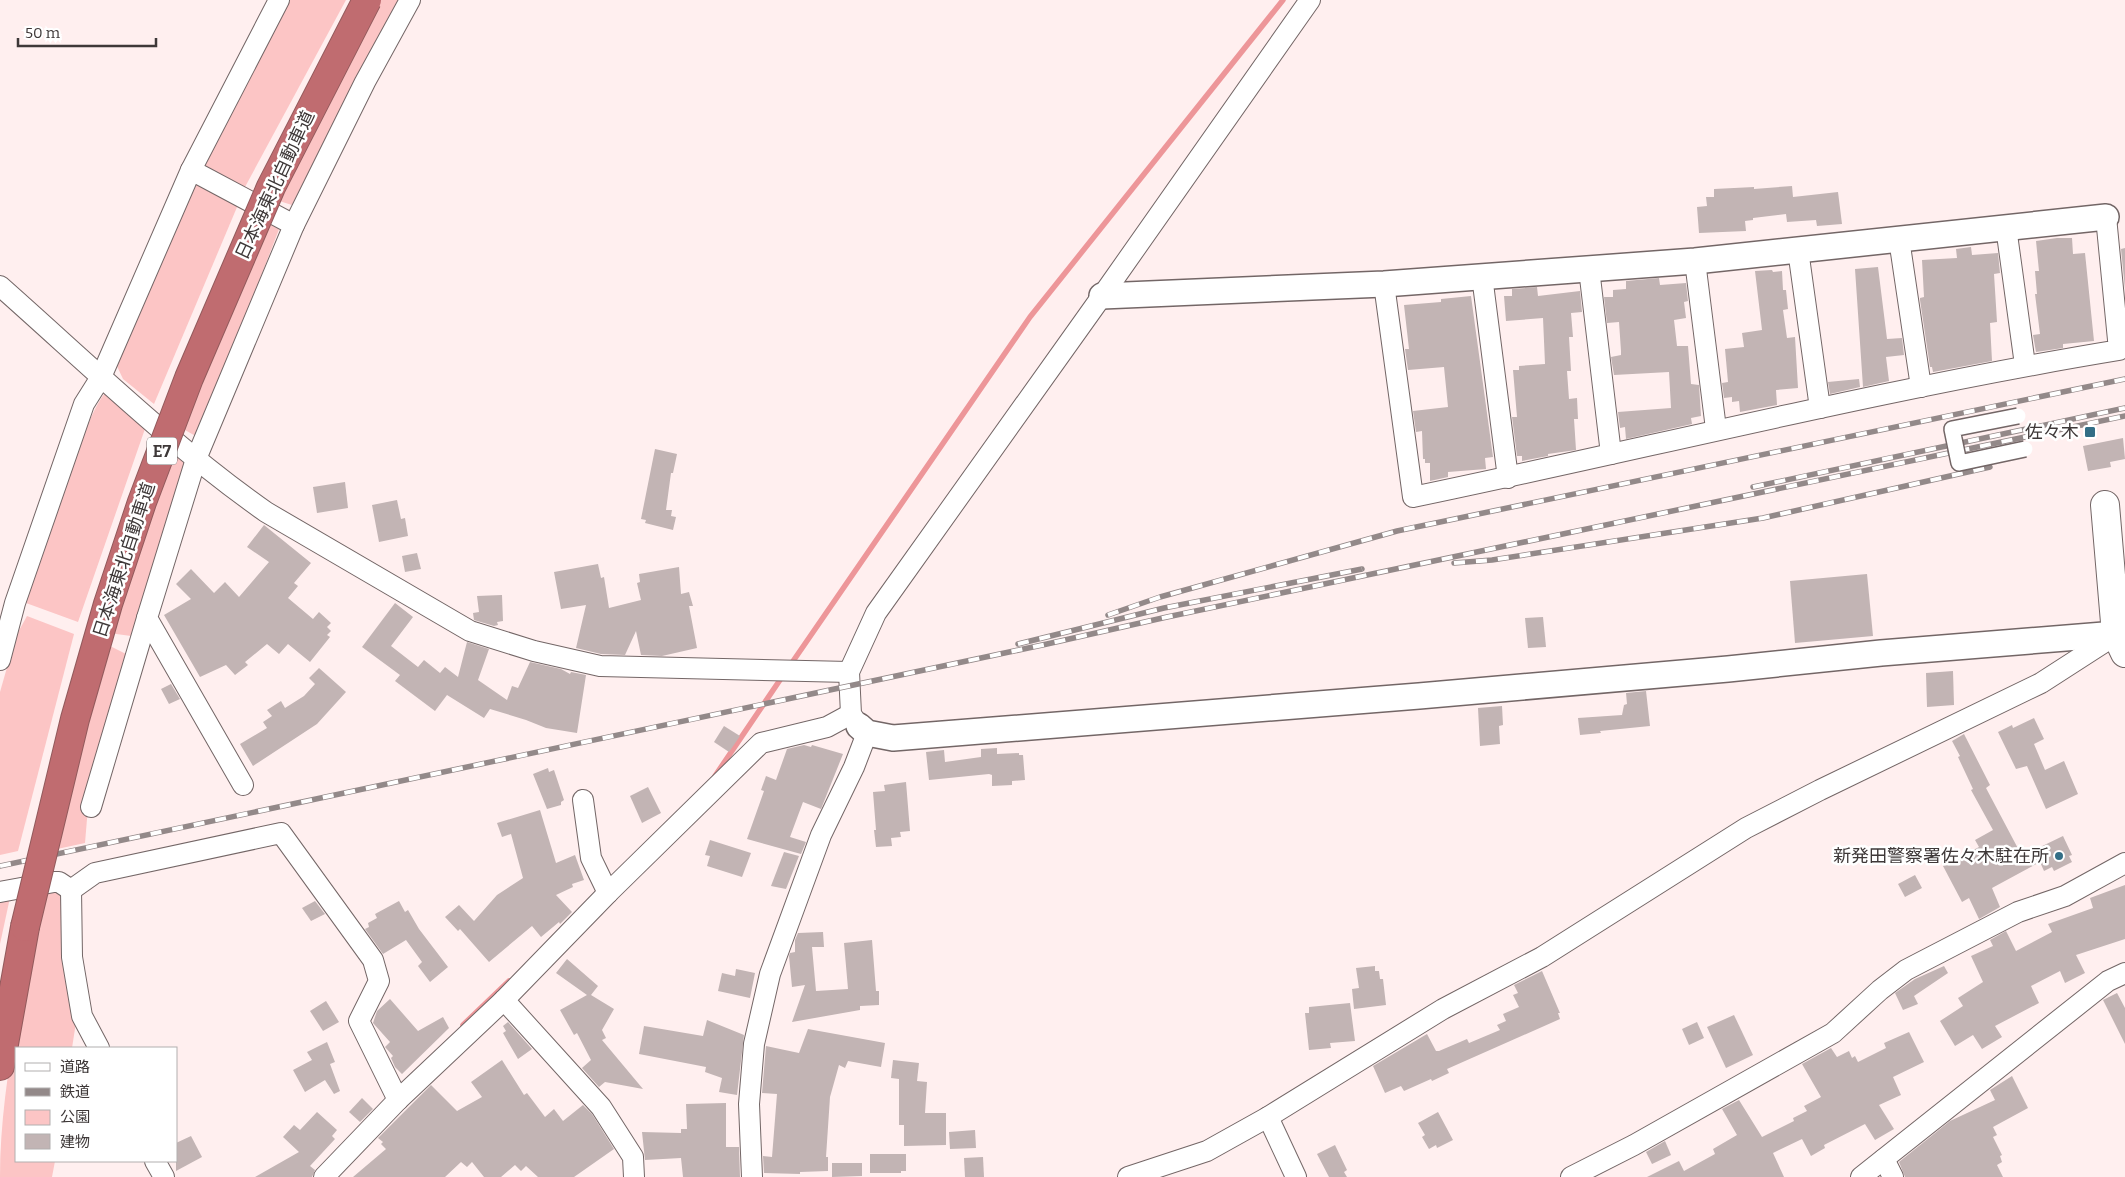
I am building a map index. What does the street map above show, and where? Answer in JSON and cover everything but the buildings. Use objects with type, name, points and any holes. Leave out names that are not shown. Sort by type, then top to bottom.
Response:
[{"type":"highway","name":"日本海東北自動車道","points":[[0,1066],[18,925],[56,736],[90,617],[122,516],[174,375],[237,228],[289,119],[351,0]]},
{"type":"highway","name":"日本海東北自動車道","points":[[0,976],[18,925],[108,604],[142,502],[189,378],[271,187],[367,0]]},
{"type":"main road","points":[[2105,505],[2122,640]]},
{"type":"street","points":[[0,660],[15,603],[84,404],[101,377],[191,170],[279,0]]},
{"type":"street","points":[[91,807],[196,459],[294,225],[365,82],[410,0]]},
{"type":"street","points":[[752,1177],[749,1104],[754,1044],[770,974],[822,835],[854,767],[859,724],[848,672],[876,614],[1310,0]]},
{"type":"street","points":[[191,170],[294,225]]},
{"type":"street","points":[[1102,296],[1384,284],[1696,261],[2106,217],[2119,350],[2026,365],[1716,429],[1508,478],[1413,497],[1384,284]]},
{"type":"street","points":[[2006,227],[2026,365]]},
{"type":"street","points":[[1899,239],[1921,387]]},
{"type":"street","points":[[1798,250],[1820,408]]},
{"type":"street","points":[[1696,261],[1716,429]]},
{"type":"street","points":[[1589,269],[1611,454]]},
{"type":"street","points":[[1482,276],[1508,478]]},
{"type":"street","points":[[0,286],[196,459],[266,512],[470,631],[534,651],[600,666],[848,672]]},
{"type":"street","points":[[2018,416],[1952,429],[1959,463],[2024,449]]},
{"type":"street","points":[[147,618],[243,786]]},
{"type":"street","points":[[324,1177],[398,1100],[504,1000],[608,893],[762,743],[827,727],[859,724],[893,738],[1118,722],[1728,669],[1881,653],[2122,640]]},
{"type":"street","points":[[1128,1177],[1207,1151],[1268,1117],[1442,1009],[1542,958],[1746,828],[1828,786],[2041,683],[2122,640]]},
{"type":"street","points":[[583,800],[591,858],[608,893]]},
{"type":"street","points":[[71,890],[95,873],[282,833],[372,960],[379,981],[359,1021],[398,1100]]},
{"type":"street","points":[[1571,1177],[1634,1145],[1833,1033],[1880,990],[1906,970],[2018,912],[2065,896],[2125,863]]},
{"type":"street","points":[[0,892],[54,882],[59,882],[71,890]]},
{"type":"street","points":[[71,890],[72,957],[82,1016],[98,1047]]},
{"type":"street","points":[[1862,1177],[1889,1168],[2108,981],[2125,973]]},
{"type":"street","points":[[504,1000],[601,1107],[633,1157],[634,1177]]},
{"type":"street","points":[[1268,1117],[1296,1177]]},
{"type":"street","points":[[156,1162],[164,1177]]},
{"type":"green space","points":[[284,0],[346,0],[245,187],[210,173],[200,160]]},
{"type":"green space","points":[[377,0],[402,0],[292,205],[276,200]]},
{"type":"green space","points":[[201,182],[240,200],[154,404],[123,379],[116,364],[190,185]]},
{"type":"green space","points":[[267,215],[281,224],[199,438],[178,426]]},
{"type":"green space","points":[[107,392],[147,423],[78,622],[26,603],[44,542],[84,433],[93,413]]},
{"type":"green space","points":[[171,444],[190,462],[140,618],[131,636],[109,633]]},
{"type":"green space","points":[[27,616],[74,634],[18,851],[0,855],[0,692],[16,636]]},
{"type":"green space","points":[[104,643],[128,655],[88,807],[85,843],[48,851]]},
{"type":"green space","points":[[62,888],[77,1016],[72,1047],[15,1047],[15,1162],[55,1162],[52,1177],[0,1177],[4,1106],[9,1070],[41,891]]},
{"type":"green space","points":[[11,893],[0,944],[0,896]]},
{"type":"waterway","points":[[789,667],[1030,317],[1283,0]]},
{"type":"waterway","points":[[715,776],[784,674]]},
{"type":"waterway","points":[[463,1025],[509,981]]},
{"type":"railway","points":[[1108,615],[1160,597],[1397,531],[2125,379]]},
{"type":"railway","points":[[1753,487],[2125,408]]},
{"type":"railway","points":[[0,866],[1167,617],[2125,416]]},
{"type":"railway","points":[[1454,563],[1492,560],[1763,518],[1990,467]]},
{"type":"railway","points":[[1018,644],[1164,608],[1362,569]]},
{"type":"place","name":"佐々木","points":[[2090,432]]},
{"type":"place","name":"新発田警察署佐々木駐在所","points":[[2059,856]]}]
